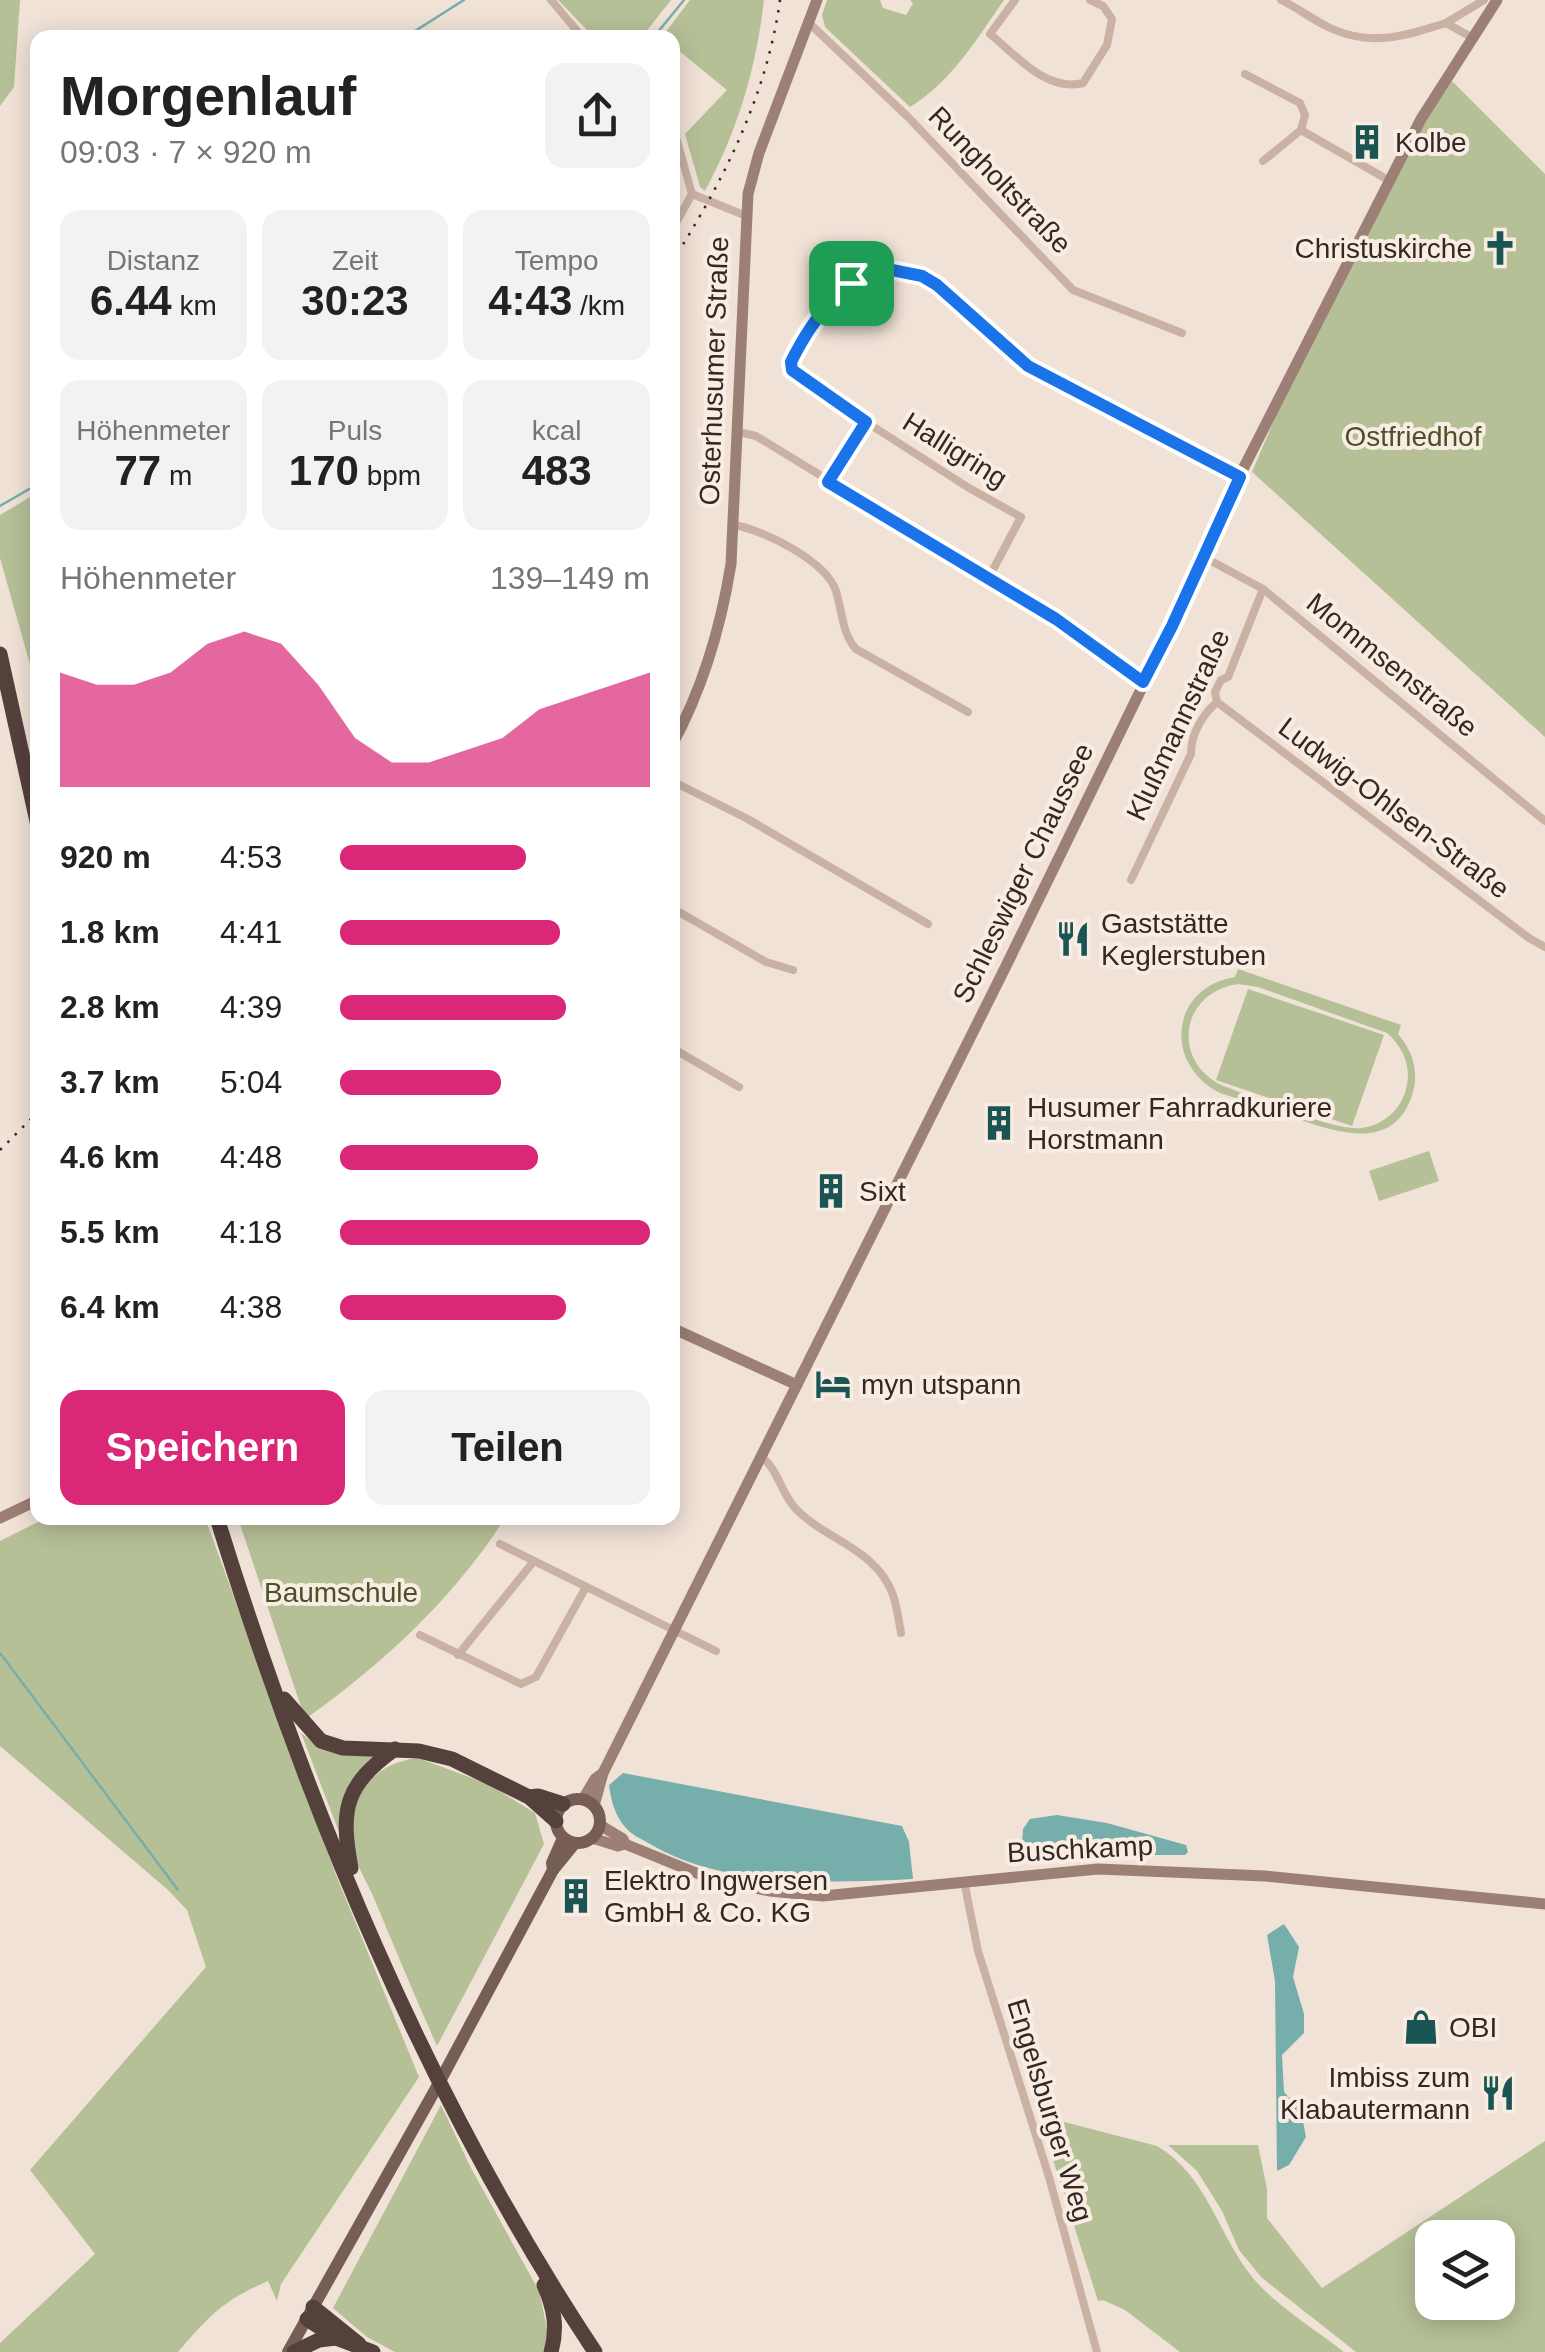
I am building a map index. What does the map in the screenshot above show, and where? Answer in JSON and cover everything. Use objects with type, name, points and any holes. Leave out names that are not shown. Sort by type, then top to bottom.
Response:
[{"type":"highway","points":[[0,654],[30,790]]},
{"type":"highway","points":[[219,1525],[272,1679],[357,1902],[419,2039],[526,2240],[595,2352]]},
{"type":"highway","points":[[272,1679],[286,1704],[321,1740],[343,1748],[419,1751],[452,1760],[529,1797],[556,1820]]},
{"type":"highway","points":[[357,1902],[347,1845],[348,1802],[357,1782],[395,1749]]},
{"type":"highway","points":[[529,1797],[564,1804]]},
{"type":"highway","points":[[526,2240],[555,2314],[555,2337],[550,2352]]},
{"type":"highway","points":[[310,2314],[336,2338],[367,2349]]},
{"type":"highway","points":[[310,2314],[343,2328],[367,2349]]},
{"type":"highway","points":[[291,2352],[319,2340],[336,2338]]},
{"type":"main road","points":[[291,2352],[554,1870],[552,1862],[570,1840],[592,1838],[600,1825],[589,1802],[564,1804],[556,1820],[570,1840]]},
{"type":"street","points":[[551,0],[576,30]]},
{"type":"street","name":"Osterhusumer Straße","points":[[680,726],[704,670],[724,606],[734,525],[744,215],[758,153],[817,0]]},
{"type":"street","points":[[1015,0],[990,34],[1048,81],[1068,87],[1083,83],[1106,45],[1112,19],[1103,6],[1090,0]]},
{"type":"street","points":[[1281,0],[1327,27],[1365,39],[1397,38],[1446,23],[1484,0]]},
{"type":"street","name":"Schleswiger Chaussee","points":[[589,1802],[1005,968],[1240,477],[1421,120],[1497,0]]},
{"type":"street","name":"Rungholtstraße","points":[[808,22],[908,117],[1073,290],[1182,333]]},
{"type":"street","points":[[1446,23],[1473,38]]},
{"type":"street","points":[[1245,74],[1300,103],[1306,115],[1301,130],[1263,162]]},
{"type":"street","points":[[1301,130],[1390,181]]},
{"type":"street","points":[[680,143],[692,194],[680,216]]},
{"type":"street","points":[[692,194],[744,215]]},
{"type":"street","points":[[866,422],[792,370],[791,362],[839,292],[875,272],[906,272],[937,285],[1028,366],[1240,477]]},
{"type":"street","name":"Halligring","points":[[828,482],[866,422],[1022,517],[988,579]]},
{"type":"street","points":[[738,432],[756,436],[1056,619],[1143,682]]},
{"type":"street","points":[[734,525],[752,529],[816,565],[834,586],[846,634],[856,649],[968,712]]},
{"type":"street","name":"Mommsenstraße","points":[[1202,556],[1263,589],[1545,821]]},
{"type":"street","name":"Klußmannstraße","points":[[1131,880],[1191,754],[1191,741],[1206,711],[1217,702],[1214,692],[1221,680],[1228,677],[1263,589]]},
{"type":"street","name":"Ludwig-Ohlsen-Straße","points":[[1217,702],[1545,947]]},
{"type":"street","points":[[680,785],[746,818],[928,924]]},
{"type":"street","points":[[680,913],[766,962],[792,970]]},
{"type":"street","points":[[680,1053],[738,1087]]},
{"type":"street","points":[[680,1332],[797,1386]]},
{"type":"street","points":[[761,1456],[775,1467],[792,1505],[866,1558],[884,1577],[894,1596],[901,1633]]},
{"type":"street","points":[[0,1518],[30,1504]]},
{"type":"street","points":[[500,1544],[716,1651]]},
{"type":"street","points":[[458,1655],[534,1562]]},
{"type":"street","points":[[420,1636],[521,1684],[536,1677],[586,1587]]},
{"type":"street","name":"Buschkamp","points":[[600,1825],[625,1844],[694,1875],[770,1891],[823,1896],[1098,1869],[1184,1870],[1545,1904]]},
{"type":"street","name":"Buschkamp","points":[[592,1838],[618,1846],[625,1844]]},
{"type":"street","name":"Engelsburger Weg","points":[[964,1881],[978,1952],[1049,2178],[1097,2352]]},
{"type":"green space","points":[[0,0],[20,0],[14,87],[0,106]]},
{"type":"green space","points":[[558,0],[671,0],[647,30],[587,30]]},
{"type":"green space","points":[[690,0],[764,0],[744,99],[705,191],[700,187],[685,134],[727,90],[680,52],[680,30],[667,30]]},
{"type":"green space","points":[[827,0],[880,0],[883,8],[906,15],[913,3],[910,0],[1004,0],[951,72],[910,107],[825,27],[822,15]]},
{"type":"green space","name":"Ostfriedhof","points":[[1452,81],[1545,174],[1545,737],[1252,472],[1283,399],[1423,124]]},
{"type":"green space","points":[[30,497],[30,664],[0,558],[0,515]]},
{"type":"green space","points":[[1238,969],[1401,1025],[1398,1034],[1410,1054],[1415,1076],[1413,1092],[1393,1124],[1363,1134],[1346,1132],[1220,1093],[1202,1080],[1189,1064],[1183,1046],[1182,1028],[1187,1011],[1197,996],[1213,984],[1235,977]],"holes":[[[1238,984],[1258,987],[1387,1033],[1402,1051],[1408,1073],[1403,1097],[1395,1110],[1376,1124],[1348,1128],[1294,1113],[1208,1077],[1196,1063],[1190,1047],[1193,1015],[1218,990]]]},
{"type":"green space","points":[[1248,989],[1384,1035],[1352,1126],[1216,1080]]},
{"type":"green space","points":[[1429,1151],[1439,1181],[1379,1201],[1369,1171]]},
{"type":"green space","points":[[32,1525],[208,1525],[336,1875],[419,2077],[281,2284],[277,2301],[268,2281],[252,2288],[218,2310],[178,2352],[0,2352],[0,2343],[95,2254],[30,2170],[206,1967],[187,1910],[0,1746],[0,1541]]},
{"type":"green space","name":"Baumschule","points":[[240,1525],[500,1525],[463,1575],[415,1628],[362,1676],[305,1719]]},
{"type":"green space","points":[[301,1733],[338,1752],[381,1755],[361,1770],[348,1787],[339,1832]]},
{"type":"green space","points":[[418,1758],[488,1784],[535,1813],[544,1844],[437,2046],[352,1845],[354,1812],[366,1786],[388,1767]]},
{"type":"green space","points":[[441,2105],[539,2291],[548,2333],[543,2352],[395,2352],[367,2337],[333,2308]]},
{"type":"green space","points":[[1045,2117],[1157,2146],[1174,2158],[1200,2189],[1253,2278],[1344,2352],[1180,2352],[1125,2310],[1098,2301],[1041,2122]]},
{"type":"green space","points":[[1545,2141],[1545,2352],[1356,2352],[1262,2278],[1239,2250],[1222,2211],[1197,2171],[1168,2145],[1258,2145],[1267,2189],[1267,2218],[1322,2288],[1415,2227],[1415,2320],[1515,2320],[1515,2220],[1425,2220]]},
{"type":"water","points":[[623,1773],[902,1826],[909,1842],[913,1879],[778,1880],[711,1869],[679,1858],[627,1830],[614,1808],[609,1785]]},
{"type":"water","points":[[1057,1815],[1107,1823],[1186,1845],[1188,1852],[1047,1855],[1022,1844],[1023,1829],[1030,1819]]},
{"type":"water","points":[[1284,1924],[1299,1947],[1293,1977],[1304,2014],[1304,2033],[1282,2055],[1284,2092],[1301,2111],[1306,2137],[1289,2165],[1277,2171],[1275,1981],[1267,1935]]},
{"type":"waterway","points":[[417,30],[464,0]]},
{"type":"waterway","points":[[660,30],[684,0]]},
{"type":"waterway","points":[[0,506],[30,489]]},
{"type":"waterway","points":[[0,1653],[178,1890]]},
{"type":"railway","points":[[680,249],[709,201],[754,104],[780,0]]},
{"type":"railway","points":[[0,1150],[30,1120]]},
{"type":"place","name":"Kolbe","points":[[1367,142]]},
{"type":"place","name":"Christuskirche","points":[[1500,248]]},
{"type":"place","name":"Gaststätte Keglerstuben","points":[[1073,939]]},
{"type":"place","name":"Husumer Fahrradkuriere Horstmann","points":[[999,1123]]},
{"type":"place","name":"Sixt","points":[[831,1191]]},
{"type":"place","name":"myn utspann","points":[[833,1384]]},
{"type":"place","name":"Elektro Ingwersen GmbH & Co. KG","points":[[576,1896]]},
{"type":"place","name":"OBI","points":[[1421,2027]]},
{"type":"place","name":"Imbiss zum Klabautermann","points":[[1498,2093]]},
{"type":"route","points":[[892,270],[922,276],[1028,366],[1240,477],[1143,682],[1056,619],[828,482],[866,422],[792,370],[791,362],[832,300],[851,283],[875,272],[892,270]]}]
